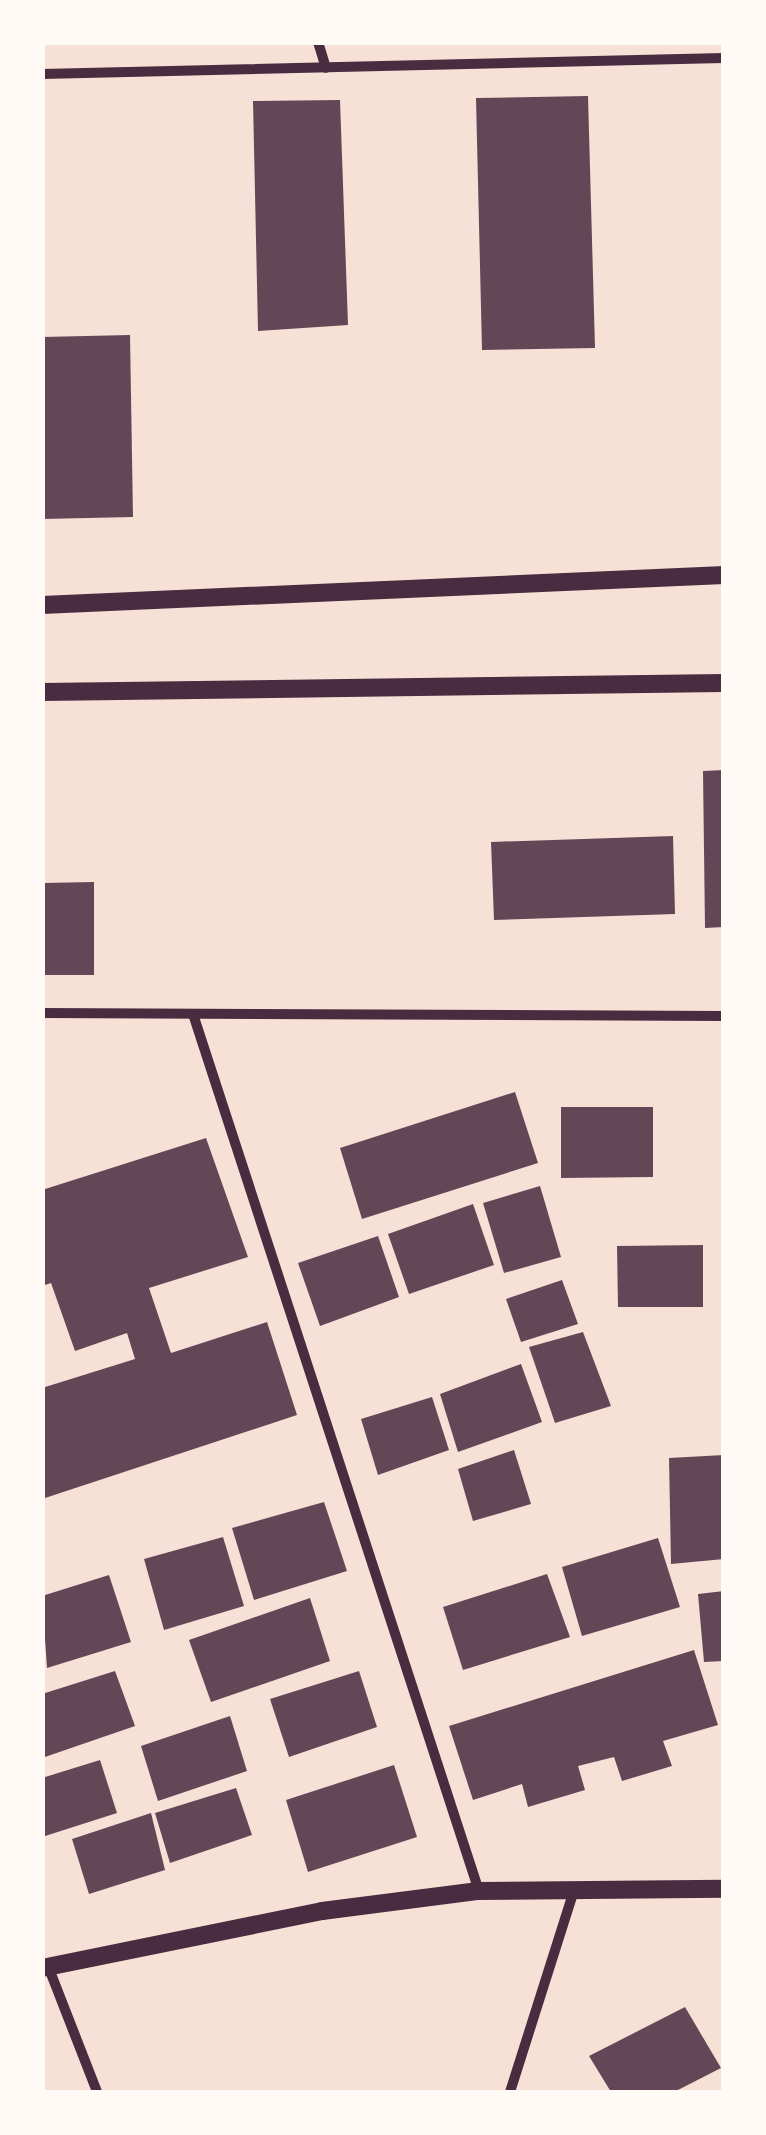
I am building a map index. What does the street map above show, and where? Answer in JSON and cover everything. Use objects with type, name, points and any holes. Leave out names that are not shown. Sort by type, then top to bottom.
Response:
[{"type":"street","points":[[318,42],[326,68]]},
{"type":"street","points":[[42,74],[724,58]]},
{"type":"street","points":[[42,605],[724,575]]},
{"type":"street","points":[[42,692],[724,683]]},
{"type":"street","points":[[42,1013],[724,1016]]},
{"type":"street","points":[[193,1014],[479,1891]]},
{"type":"street","points":[[97,2092],[45,1967],[322,1911],[479,1891],[724,1889]]},
{"type":"street","points":[[510,2092],[574,1890]]},
{"type":"building","points":[[588,96],[595,348],[482,350],[476,98]]},
{"type":"building","points":[[340,100],[348,325],[258,331],[253,101]]},
{"type":"building","points":[[130,335],[133,517],[42,519],[42,337]]},
{"type":"building","points":[[724,770],[724,927],[705,928],[703,771]]},
{"type":"building","points":[[673,836],[675,914],[494,920],[491,842]]},
{"type":"building","points":[[94,882],[94,975],[42,975],[42,883]]},
{"type":"building","points":[[515,1092],[538,1163],[362,1219],[340,1148]]},
{"type":"building","points":[[561,1107],[653,1107],[653,1177],[561,1178]]},
{"type":"building","points":[[206,1138],[248,1257],[149,1288],[171,1353],[267,1322],[297,1415],[42,1499],[42,1388],[135,1359],[127,1333],[75,1351],[51,1283],[42,1286],[42,1190]]},
{"type":"building","points":[[540,1186],[561,1257],[504,1273],[483,1203]]},
{"type":"building","points":[[473,1204],[494,1265],[409,1294],[388,1234]]},
{"type":"building","points":[[378,1236],[399,1297],[320,1326],[298,1263]]},
{"type":"building","points":[[703,1245],[703,1307],[618,1307],[617,1246]]},
{"type":"building","points":[[562,1280],[578,1324],[521,1342],[506,1299]]},
{"type":"building","points":[[583,1332],[611,1406],[555,1423],[529,1347]]},
{"type":"building","points":[[521,1364],[542,1422],[458,1452],[440,1394]]},
{"type":"building","points":[[432,1397],[449,1450],[378,1475],[361,1419]]},
{"type":"building","points":[[514,1450],[531,1504],[473,1521],[458,1469]]},
{"type":"building","points":[[724,1455],[724,1559],[671,1564],[669,1458]]},
{"type":"building","points":[[324,1502],[347,1571],[254,1600],[232,1528]]},
{"type":"building","points":[[223,1537],[244,1606],[164,1630],[144,1559]]},
{"type":"building","points":[[658,1538],[680,1607],[582,1636],[562,1567]]},
{"type":"building","points":[[547,1574],[570,1637],[463,1670],[443,1607]]},
{"type":"building","points":[[109,1575],[131,1642],[47,1668],[42,1596]]},
{"type":"building","points":[[724,1591],[724,1661],[704,1662],[698,1594]]},
{"type":"building","points":[[310,1598],[330,1661],[211,1702],[189,1640]]},
{"type":"building","points":[[694,1650],[718,1725],[663,1741],[672,1766],[622,1781],[614,1757],[578,1766],[585,1790],[528,1807],[522,1784],[473,1800],[449,1726]]},
{"type":"building","points":[[115,1671],[135,1726],[42,1758],[42,1694]]},
{"type":"building","points":[[359,1671],[377,1727],[289,1757],[270,1699]]},
{"type":"building","points":[[230,1716],[247,1771],[158,1801],[141,1746]]},
{"type":"building","points":[[100,1760],[117,1813],[42,1837],[42,1778]]},
{"type":"building","points":[[394,1765],[417,1837],[308,1872],[286,1800]]},
{"type":"building","points":[[236,1788],[252,1835],[170,1863],[155,1813]]},
{"type":"building","points":[[151,1813],[165,1870],[89,1894],[72,1839]]},
{"type":"building","points":[[685,2007],[721,2068],[674,2092],[611,2092],[589,2056]]}]
